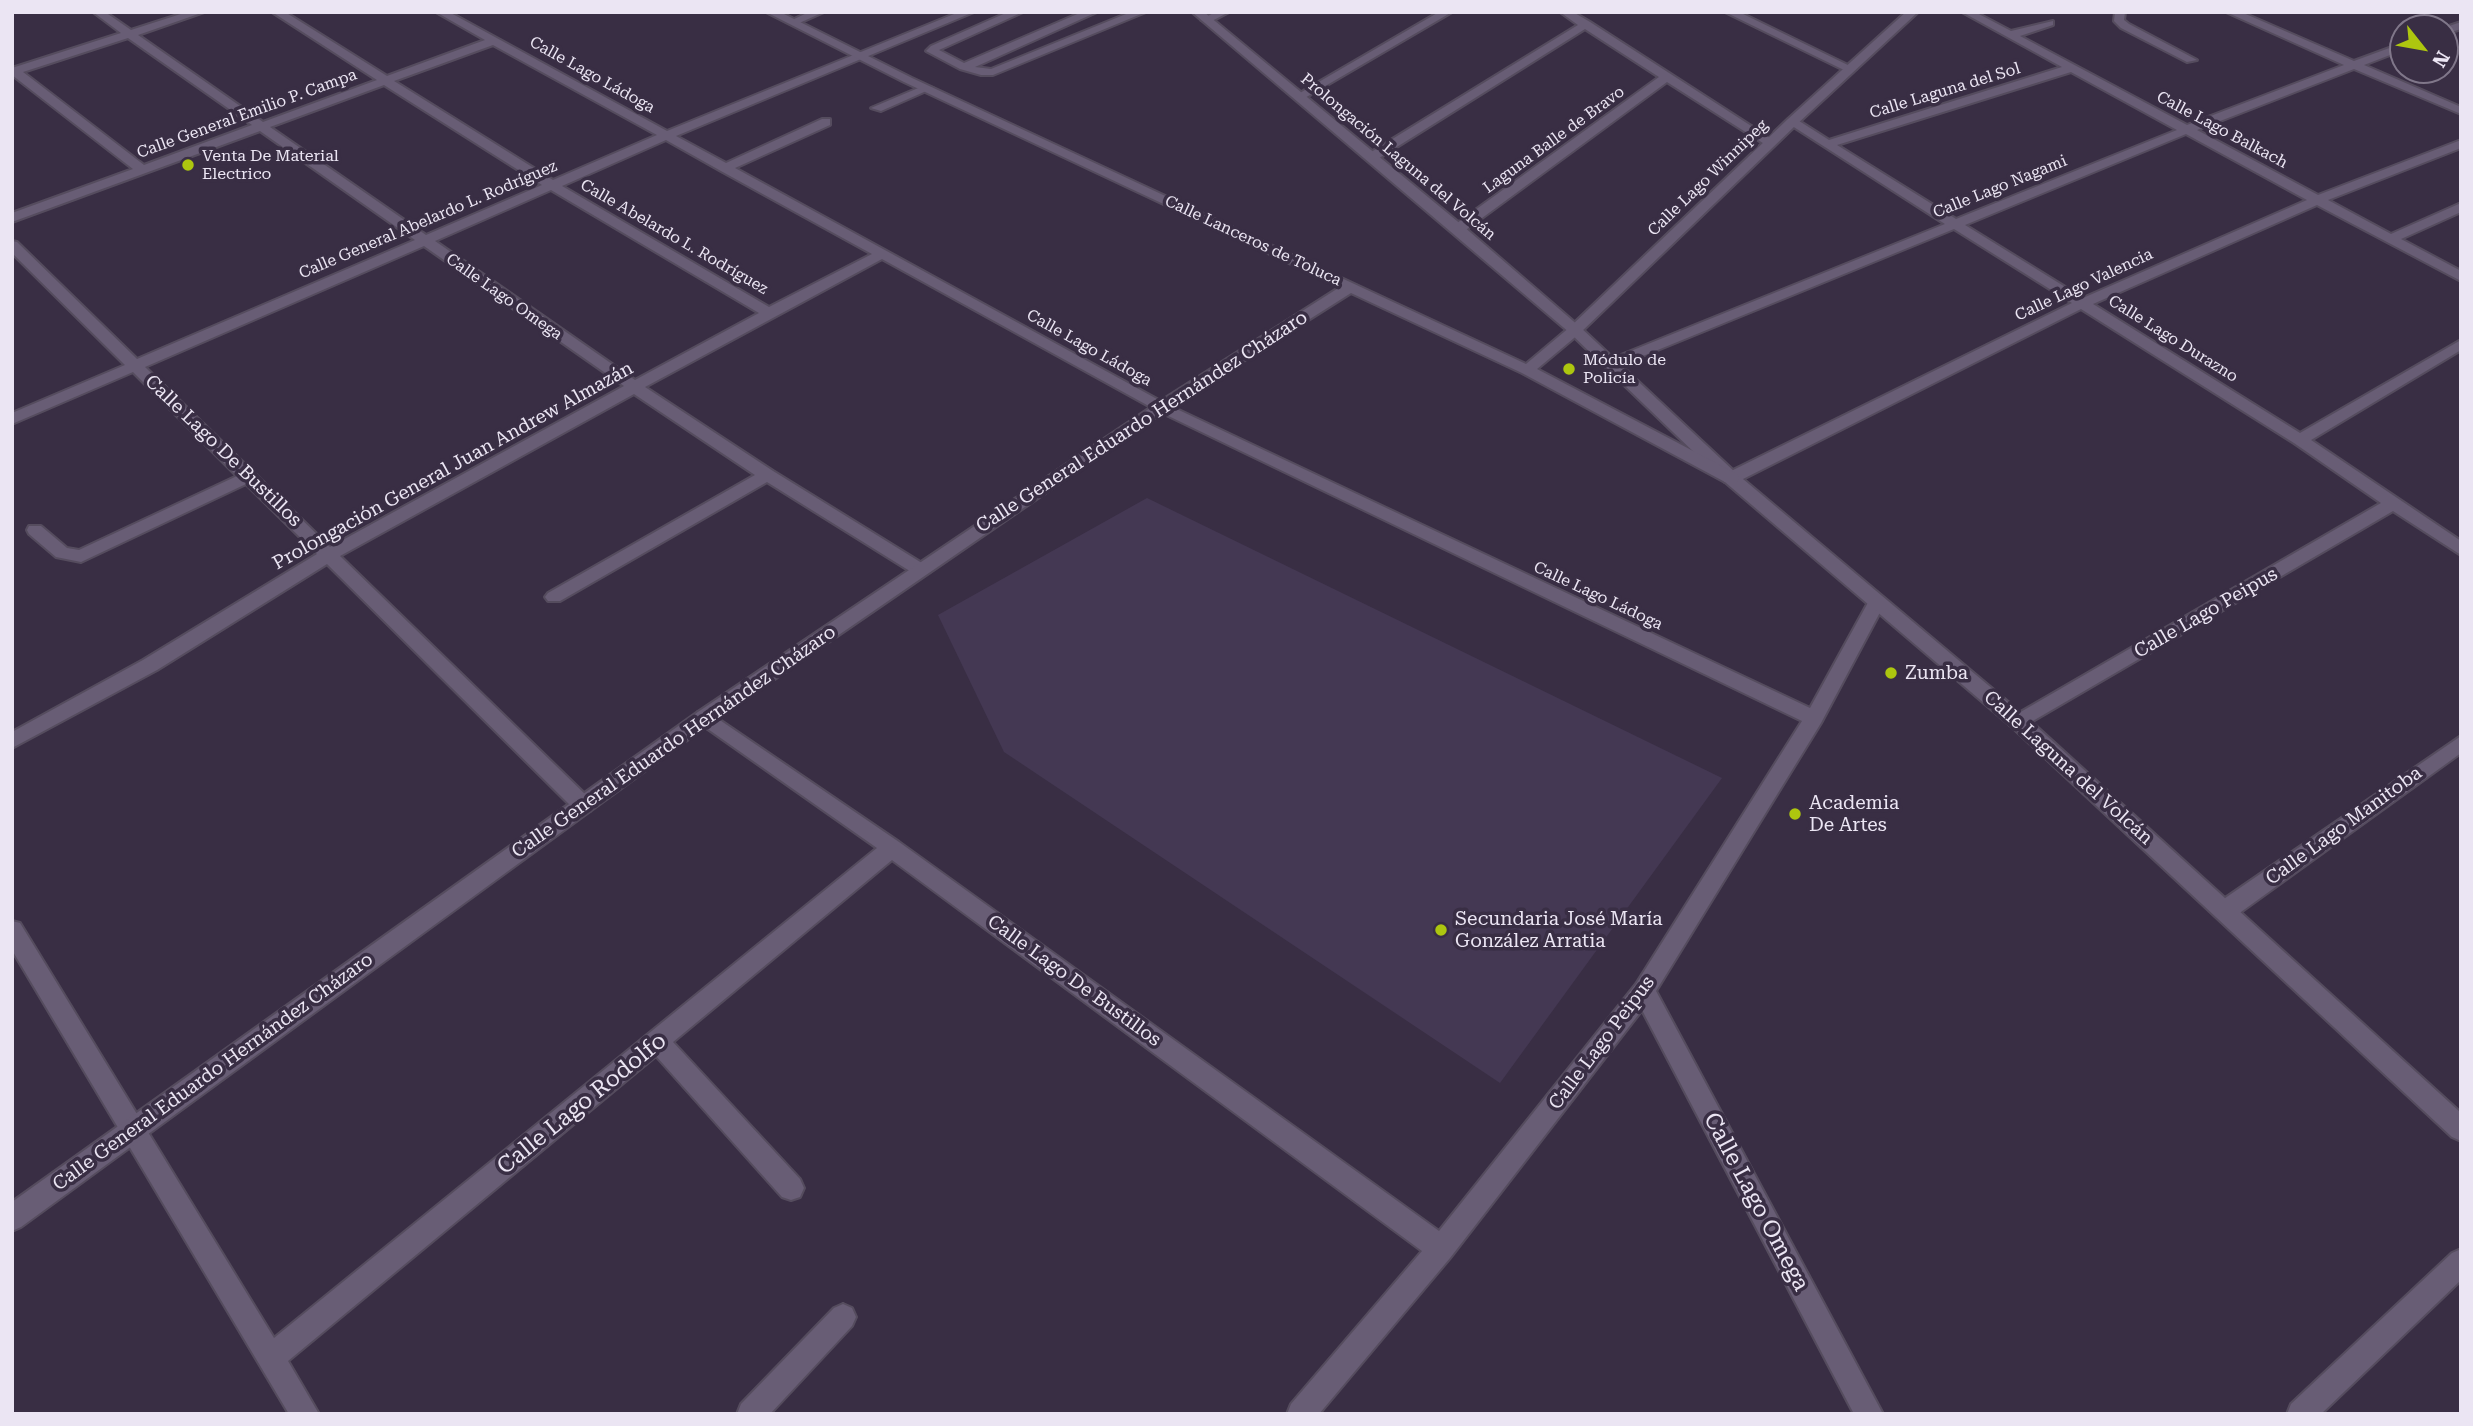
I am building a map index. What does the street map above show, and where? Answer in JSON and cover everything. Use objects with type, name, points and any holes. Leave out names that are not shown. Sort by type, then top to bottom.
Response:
[{"type":"street","name":"Calle Lago Omega","points":[[98,12],[636,388],[766,475],[919,569]]},
{"type":"street","points":[[13,72],[199,12]]},
{"type":"street","name":"Calle Abelardo L. Rodríguez","points":[[277,12],[551,186],[769,313]]},
{"type":"street","name":"Calle Lago Ládoga","points":[[441,12],[1161,407],[1814,719]]},
{"type":"street","name":"Calle Lanceros de Toluca","points":[[771,12],[1527,370],[1731,478]]},
{"type":"street","points":[[793,22],[819,12]]},
{"type":"street","name":"Calle General Abelardo L. Rodríguez","points":[[12,419],[666,136],[858,55],[969,12]]},
{"type":"street","points":[[1018,12],[932,51],[964,67],[993,72],[1134,13]]},
{"type":"street","points":[[964,67],[1093,12]]},
{"type":"street","points":[[1202,16],[1224,12]]},
{"type":"street","points":[[1299,97],[1447,12]]},
{"type":"street","points":[[1565,12],[1770,142]]},
{"type":"street","points":[[1730,12],[1850,69]]},
{"type":"street","name":"Calle Lago Winnipeg","points":[[1527,370],[1576,330],[1770,142],[1913,12]]},
{"type":"street","name":"Calle Lago Balkach","points":[[1967,12],[2461,276]]},
{"type":"street","points":[[2120,12],[2119,21],[2125,26],[2191,60]]},
{"type":"street","points":[[2231,12],[2461,111]]},
{"type":"street","name":"Prolongación Laguna del Volcán","points":[[1202,16],[1576,330]]},
{"type":"street","points":[[2011,35],[2049,23]]},
{"type":"street","points":[[1372,157],[1586,24]]},
{"type":"street","name":"Calle General Emilio P. Campa","points":[[12,218],[492,41]]},
{"type":"street","name":"Calle Lago Nagami","points":[[1611,364],[2189,129],[2389,52]]},
{"type":"street","name":"Calle Laguna del Sol","points":[[1827,144],[2072,68]]},
{"type":"street","points":[[13,72],[142,170]]},
{"type":"street","name":"Laguna Balle de Bravo","points":[[1458,229],[1668,76]]},
{"type":"street","points":[[877,108],[927,88]]},
{"type":"street","points":[[725,169],[826,122]]},
{"type":"street","name":"Calle Lago Durazno","points":[[1792,122],[2300,440],[2461,550]]},
{"type":"street","name":"Calle Lago Valencia","points":[[1731,478],[2082,303],[2317,200],[2461,144]]},
{"type":"street","points":[[2391,239],[2461,207]]},
{"type":"street","name":"Calle Lago De Bustillos","points":[[12,245],[583,804]]},
{"type":"street","name":"Prolongación General Juan Andrew Almazán","points":[[12,741],[174,651],[329,555],[769,313],[882,254]]},
{"type":"street","name":"Calle General Eduardo Hernández Cházaro","points":[[12,1218],[705,717],[1161,407],[1350,287]]},
{"type":"street","name":"Calle Laguna del Volcán","points":[[1576,330],[1731,478],[2019,722],[2461,1129]]},
{"type":"street","points":[[2300,440],[2461,344]]},
{"type":"street","points":[[554,597],[766,475]]},
{"type":"street","points":[[35,530],[62,553],[81,556],[250,476]]},
{"type":"street","name":"Calle Lago Peipus","points":[[2019,722],[2392,504]]},
{"type":"street","name":"Calle Lago Peipus","points":[[1301,1414],[1441,1249],[1644,991],[1814,719],[1877,603]]},
{"type":"street","name":"Calle Lago De Bustillos","points":[[705,717],[892,848],[1441,1249]]},
{"type":"street","name":"Calle Lago Manitoba","points":[[2226,910],[2461,743]]},
{"type":"street","name":"Calle Lago Rodolfo","points":[[271,1358],[892,848]]},
{"type":"street","points":[[12,930],[304,1414]]},
{"type":"street","name":"Calle Lago Omega","points":[[1644,991],[1869,1414]]},
{"type":"street","points":[[658,1042],[791,1188]]},
{"type":"street","points":[[2301,1414],[2461,1262]]},
{"type":"street","points":[[751,1414],[843,1317]]},
{"type":"shaded area","name":"Secundaria José María González Arratia","points":[[1147,498],[1722,778],[1500,1083],[1004,752],[938,615]]},
{"type":"place","name":"Venta De Material Electrico","points":[[188,165]]},
{"type":"place","name":"Módulo de Policía","points":[[1569,369]]},
{"type":"place","name":"Zumba","points":[[1891,673]]},
{"type":"place","name":"Academia De Artes","points":[[1795,814]]},
{"type":"place","name":"Secundaria José María González Arratia","points":[[1441,930]]}]
